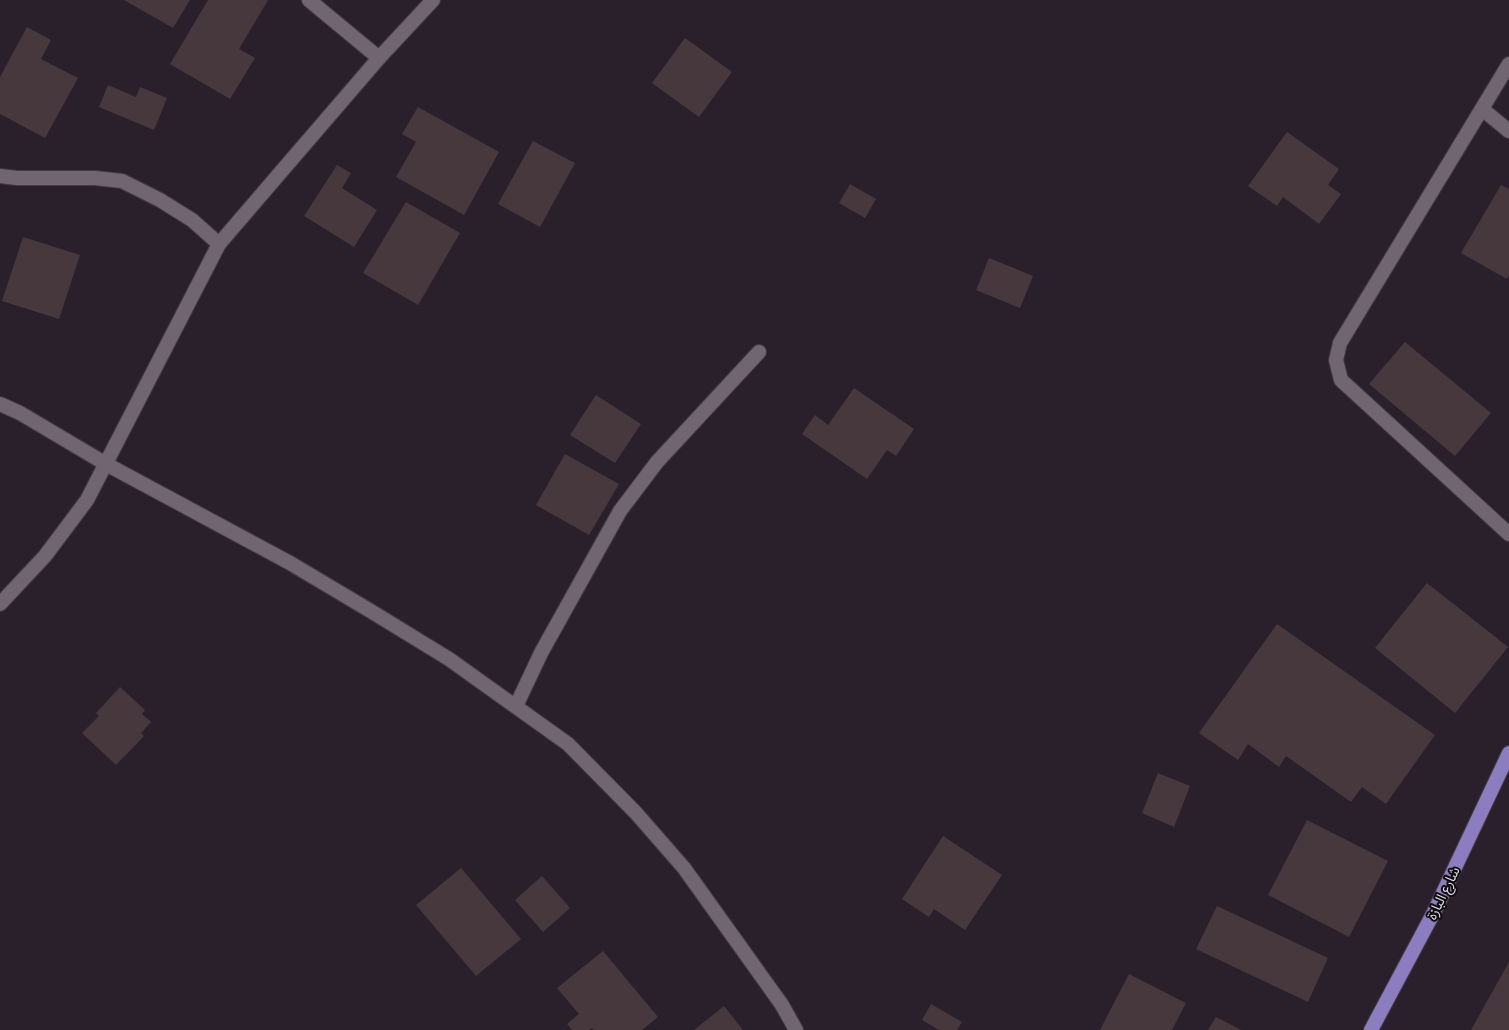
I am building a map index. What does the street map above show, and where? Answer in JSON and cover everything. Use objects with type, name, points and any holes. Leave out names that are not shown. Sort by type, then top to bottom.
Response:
[{"type":"main road","name":"شارع البازة","points":[[1371,1030],[1434,912],[1509,753]]},
{"type":"street","points":[[309,0],[379,58]]},
{"type":"street","points":[[0,604],[51,548],[87,500],[220,244],[379,58],[433,0]]},
{"type":"street","points":[[1509,64],[1340,343],[1336,360],[1341,380],[1509,534]]},
{"type":"street","points":[[1482,109],[1509,131]]},
{"type":"street","points":[[0,176],[17,178],[95,178],[122,181],[160,200],[192,220],[220,244]]},
{"type":"street","points":[[516,706],[541,653],[620,511],[657,462],[759,352]]},
{"type":"street","points":[[0,404],[20,413],[106,464],[290,563],[449,659],[568,744],[642,820],[684,868],[782,1005],[796,1030]]},
{"type":"building","points":[[124,0],[190,0],[173,28]]},
{"type":"building","points":[[208,0],[268,0],[239,49],[255,58],[230,99],[170,64]]},
{"type":"building","points":[[27,27],[51,40],[41,59],[78,78],[45,138],[0,114],[0,77]]},
{"type":"building","points":[[685,38],[732,72],[699,117],[652,83]]},
{"type":"building","points":[[108,85],[136,97],[140,87],[167,98],[154,130],[99,107]]},
{"type":"building","points":[[418,107],[499,152],[464,215],[396,177],[416,142],[402,134]]},
{"type":"building","points":[[1287,132],[1339,169],[1328,185],[1341,194],[1319,224],[1283,197],[1277,206],[1248,186]]},
{"type":"building","points":[[533,141],[575,163],[540,227],[498,204]]},
{"type":"building","points":[[337,165],[351,173],[342,188],[377,210],[354,247],[304,216]]},
{"type":"building","points":[[850,184],[876,199],[865,218],[839,203]]},
{"type":"building","points":[[1501,185],[1509,189],[1509,275],[1507,279],[1461,253]]},
{"type":"building","points":[[406,202],[460,233],[418,305],[363,273]]},
{"type":"building","points":[[23,237],[80,255],[59,319],[2,301]]},
{"type":"building","points":[[989,258],[1033,276],[1020,308],[976,290]]},
{"type":"building","points":[[1405,342],[1491,413],[1455,456],[1369,384]]},
{"type":"building","points":[[854,388],[914,429],[896,456],[887,450],[867,479],[802,434],[815,415],[828,425]]},
{"type":"building","points":[[596,395],[641,424],[615,463],[570,435]]},
{"type":"building","points":[[565,454],[619,484],[589,535],[536,505]]},
{"type":"building","points":[[1427,583],[1508,647],[1455,713],[1375,648]]},
{"type":"building","points":[[1277,624],[1435,735],[1386,804],[1362,787],[1351,802],[1286,756],[1279,767],[1248,744],[1238,760],[1199,733]]},
{"type":"building","points":[[120,687],[145,710],[142,714],[151,722],[141,733],[144,736],[116,765],[82,733],[99,716],[96,713]]},
{"type":"building","points":[[1158,773],[1190,786],[1174,827],[1142,813]]},
{"type":"building","points":[[1307,820],[1388,861],[1349,937],[1268,895]]},
{"type":"building","points":[[943,836],[1002,875],[965,930],[934,909],[929,917],[902,899]]},
{"type":"building","points":[[461,868],[521,939],[476,976],[416,905]]},
{"type":"building","points":[[542,876],[570,908],[543,932],[515,900]]},
{"type":"building","points":[[1217,906],[1328,958],[1308,1002],[1196,949]]},
{"type":"building","points":[[603,951],[658,1017],[642,1030],[594,1030],[592,1028],[589,1030],[572,1030],[567,1024],[579,1014],[557,988]]},
{"type":"building","points":[[1509,962],[1509,1030],[1471,1030]]},
{"type":"building","points":[[1129,974],[1186,1003],[1172,1030],[1100,1030]]},
{"type":"building","points":[[931,1004],[962,1022],[957,1030],[939,1030],[922,1020]]},
{"type":"building","points":[[724,1006],[743,1030],[694,1030]]},
{"type":"building","points":[[1216,1017],[1241,1030],[1208,1030]]}]
